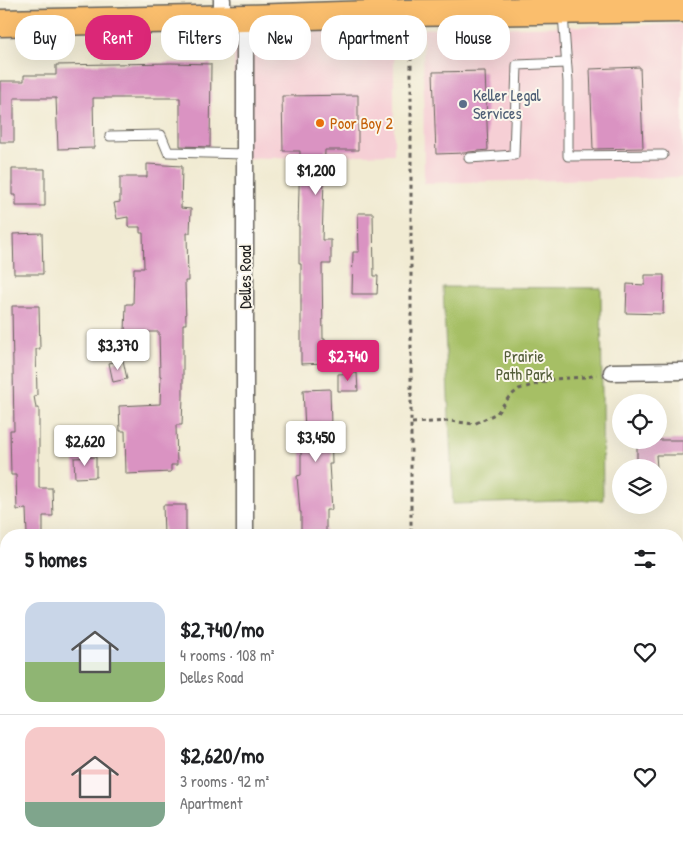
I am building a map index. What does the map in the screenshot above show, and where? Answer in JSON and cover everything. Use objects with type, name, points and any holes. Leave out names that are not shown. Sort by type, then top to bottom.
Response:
[{"type":"main road","points":[[0,22],[230,12],[577,7],[683,9]]},
{"type":"street","name":"Delles Road","points":[[230,12],[245,154],[245,529]]},
{"type":"street","points":[[612,372],[683,371]]},
{"type":"lane","points":[[577,7],[566,63],[568,82],[568,156],[663,155]]},
{"type":"lane","points":[[469,158],[514,155],[517,65],[566,63]]},
{"type":"lane","points":[[110,136],[161,135],[168,152],[245,154]]},
{"type":"path","points":[[411,60],[411,529]]},
{"type":"path","points":[[412,423],[450,421],[474,424],[497,413],[509,397],[520,388],[554,379],[587,377],[612,372]]},
{"type":"shaded area","points":[[683,24],[683,177],[424,183],[423,60],[427,60],[427,29],[437,29],[437,60],[510,60],[510,27]]},
{"type":"shaded area","points":[[239,31],[249,31],[249,60],[311,60],[311,31],[321,32],[321,60],[394,60],[394,154],[234,159],[234,60],[239,60]]},
{"type":"green space","name":"Prairie Path Park","points":[[443,287],[601,288],[603,500],[453,504]]},
{"type":"building","points":[[211,64],[210,147],[180,146],[180,98],[93,98],[94,148],[58,149],[56,98],[14,98],[14,142],[0,142],[0,81],[24,81],[24,75],[56,75],[56,65]]},
{"type":"building","points":[[640,67],[643,148],[593,149],[590,69]]},
{"type":"building","points":[[485,71],[488,150],[436,154],[433,72]]},
{"type":"building","points":[[358,95],[358,150],[325,150],[322,240],[331,240],[331,264],[322,264],[323,339],[325,339],[326,363],[301,364],[301,264],[299,264],[298,226],[300,151],[283,151],[282,96]]},
{"type":"building","points":[[147,164],[182,166],[181,208],[191,209],[190,233],[187,233],[188,281],[185,281],[186,324],[183,324],[182,425],[176,425],[177,465],[171,465],[171,472],[126,474],[125,431],[120,431],[119,406],[160,404],[161,376],[159,332],[125,332],[126,304],[133,304],[134,268],[144,268],[143,233],[140,233],[140,227],[128,227],[128,217],[117,219],[114,203],[120,202],[120,177],[147,177]]},
{"type":"building","points":[[12,169],[45,169],[45,206],[16,206],[16,195],[12,195]]},
{"type":"building","points":[[358,213],[373,213],[374,276],[378,276],[377,294],[352,294],[353,252],[359,252]]},
{"type":"building","points":[[42,233],[43,274],[14,274],[13,234]]},
{"type":"building","points":[[645,275],[664,275],[663,314],[626,313],[627,284],[645,285]]},
{"type":"building","points":[[12,306],[39,306],[40,349],[36,349],[37,395],[34,396],[36,408],[39,408],[39,488],[52,488],[53,516],[43,516],[43,529],[27,529],[26,509],[17,510],[16,475],[11,475],[10,430],[14,430]]},
{"type":"building","points":[[123,360],[127,379],[113,382],[109,363]]},
{"type":"building","points":[[357,373],[358,391],[338,391],[338,374]]},
{"type":"building","points":[[330,389],[332,464],[329,464],[332,510],[326,510],[326,529],[301,529],[297,476],[301,475],[301,429],[305,429],[303,390]]},
{"type":"building","points":[[667,440],[683,440],[683,455],[656,455],[656,459],[637,459],[637,449],[667,449]]},
{"type":"building","points":[[96,457],[96,477],[75,478],[74,458]]},
{"type":"building","points":[[163,505],[186,505],[186,529],[164,529]]},
{"type":"place","name":"Keller Legal Services","points":[[463,104]]},
{"type":"place","name":"Poor Boy 2","points":[[320,123]]}]
